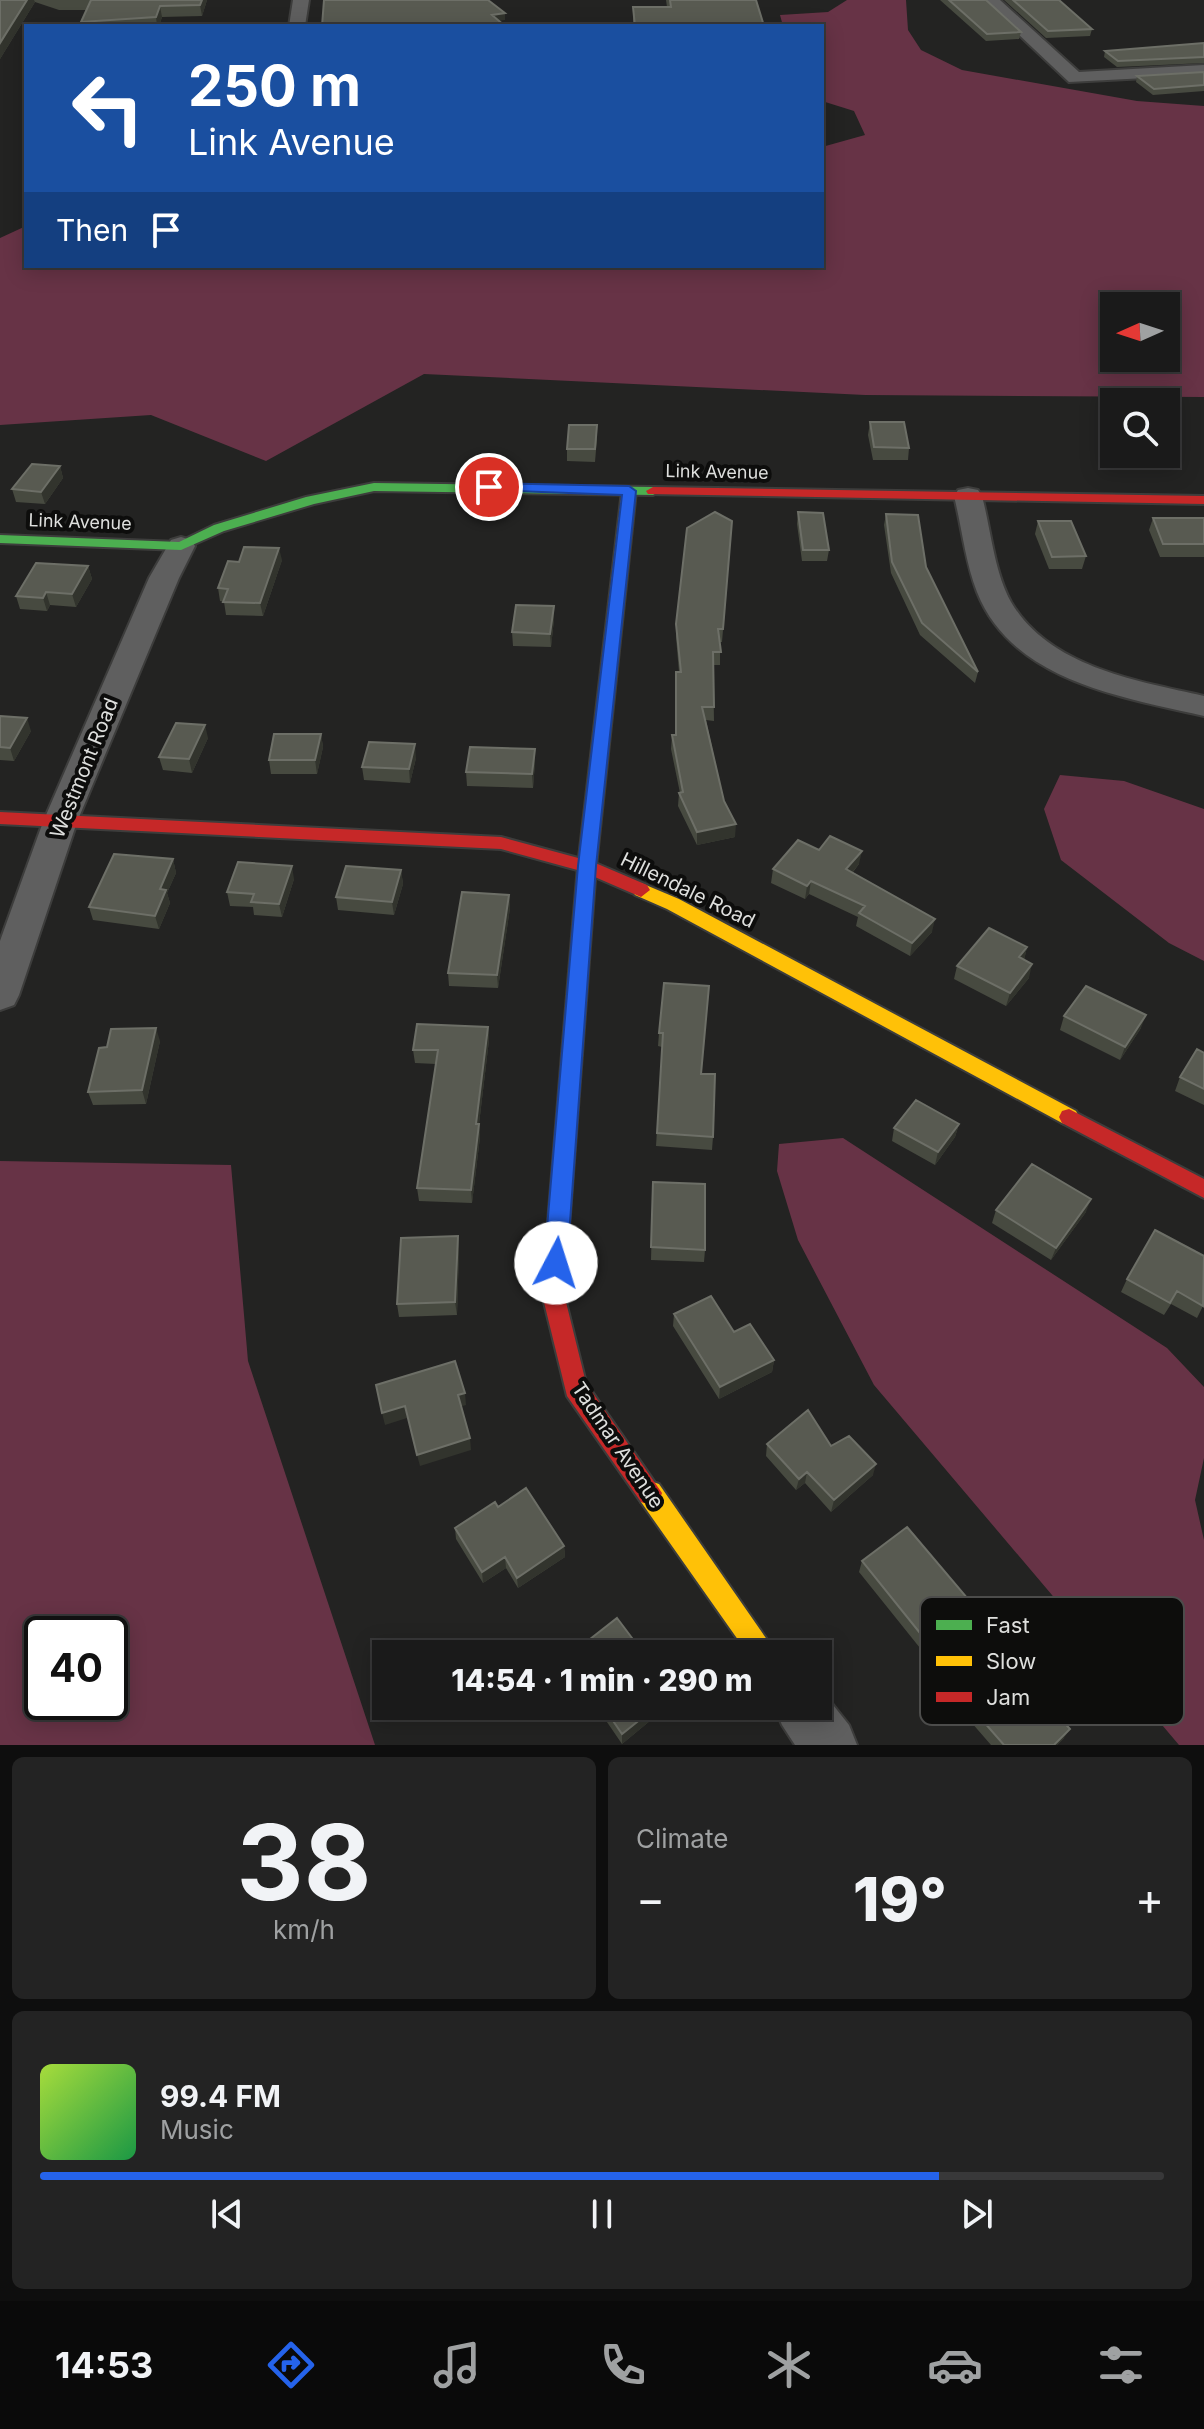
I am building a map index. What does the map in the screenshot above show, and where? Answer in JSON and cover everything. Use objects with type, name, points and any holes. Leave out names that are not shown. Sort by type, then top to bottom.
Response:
[{"type":"street","points":[[297,24],[301,0]]},
{"type":"street","points":[[990,0],[1075,78],[1204,70]]},
{"type":"street","name":"Link Avenue","points":[[0,539],[181,546],[232,524],[311,500],[374,487],[1204,500]]},
{"type":"street","name":"Tadmar Avenue","points":[[629,491],[587,866],[553,1294],[575,1388],[754,1640]]},
{"type":"street","points":[[968,496],[995,600],[1013,628],[1044,654],[1078,670],[1130,689],[1204,706]]},
{"type":"street","name":"Westmont Road","points":[[0,995],[60,822],[164,578],[181,546]]},
{"type":"street","name":"Hillendale Road","points":[[0,818],[501,843],[587,866],[673,904],[1204,1189]]},
{"type":"street","points":[[811,1720],[829,1745]]},
{"type":"shaded area","points":[[847,0],[906,0],[908,30],[921,50],[962,70],[1137,101],[1204,106],[1204,397],[1180,397],[1180,388],[1100,388],[1100,396],[865,395],[424,374],[266,461],[151,415],[0,425],[0,238],[24,227],[24,268],[824,268],[824,146],[865,135],[854,111],[824,102],[824,24],[782,24],[780,15],[828,12]]},
{"type":"shaded area","points":[[1060,775],[1124,781],[1204,809],[1204,961],[1169,943],[1061,860],[1044,809]]},
{"type":"shaded area","points":[[843,1138],[1167,1348],[1204,1387],[1204,1458],[1195,1500],[1204,1540],[1204,1745],[1179,1745],[1162,1725],[1184,1725],[1184,1597],[1054,1597],[874,1385],[798,1240],[777,1171],[779,1144]]},
{"type":"shaded area","points":[[0,1161],[231,1165],[248,1361],[375,1745],[0,1745]]},
{"type":"building","points":[[0,0],[27,0],[0,43]]},
{"type":"building","points":[[91,0],[202,0],[200,5],[160,6],[156,17],[81,22]]},
{"type":"building","points":[[324,0],[488,0],[505,13],[492,15],[503,24],[322,24]]},
{"type":"building","points":[[670,0],[756,0],[763,24],[635,24],[633,7],[671,7]]},
{"type":"building","points":[[949,0],[986,0],[1021,32],[987,34]]},
{"type":"building","points":[[1013,0],[1059,0],[1092,29],[1048,31]]},
{"type":"building","points":[[1204,43],[1204,57],[1118,61],[1105,51]]},
{"type":"building","points":[[1204,72],[1204,85],[1154,89],[1137,76]]},
{"type":"building","points":[[870,422],[904,422],[909,448],[874,447]]},
{"type":"building","points":[[569,425],[597,425],[595,449],[567,449]]},
{"type":"building","points":[[32,464],[60,466],[41,492],[12,489]]},
{"type":"building","points":[[715,512],[732,521],[723,629],[718,629],[721,652],[713,652],[714,707],[702,707],[724,801],[736,824],[697,832],[679,793],[683,792],[672,735],[676,735],[676,672],[681,672],[676,624],[687,528]]},
{"type":"building","points":[[798,512],[823,513],[829,550],[803,550]]},
{"type":"building","points":[[886,514],[918,515],[926,567],[978,672],[922,623],[892,562]]},
{"type":"building","points":[[1153,518],[1204,518],[1204,544],[1163,544]]},
{"type":"building","points":[[1038,521],[1071,521],[1086,556],[1052,557]]},
{"type":"building","points":[[244,547],[279,548],[260,603],[223,602],[228,589],[218,588],[228,561],[239,562]]},
{"type":"building","points":[[36,563],[88,566],[72,594],[46,592],[43,598],[16,596]]},
{"type":"building","points":[[516,605],[554,606],[550,634],[512,632]]},
{"type":"building","points":[[0,716],[27,718],[10,748],[0,747]]},
{"type":"building","points":[[176,723],[205,725],[189,759],[159,757]]},
{"type":"building","points":[[274,734],[321,734],[315,760],[269,760]]},
{"type":"building","points":[[369,742],[415,744],[409,769],[362,767]]},
{"type":"building","points":[[470,747],[535,749],[532,774],[466,772]]},
{"type":"building","points":[[830,836],[862,851],[846,869],[935,919],[912,943],[859,913],[865,906],[811,881],[807,886],[773,869],[798,840],[819,850]]},
{"type":"building","points":[[114,854],[173,859],[160,889],[166,890],[155,916],[89,907]]},
{"type":"building","points":[[238,862],[292,866],[279,904],[251,902],[254,894],[227,892]]},
{"type":"building","points":[[346,866],[401,870],[392,902],[336,897]]},
{"type":"building","points":[[462,892],[509,895],[497,975],[448,973]]},
{"type":"building","points":[[989,928],[1027,947],[1019,957],[1032,964],[1010,993],[957,966]]},
{"type":"building","points":[[664,983],[709,986],[701,1074],[715,1074],[713,1137],[657,1133],[663,1033],[659,1033]]},
{"type":"building","points":[[1086,986],[1146,1015],[1125,1047],[1064,1016]]},
{"type":"building","points":[[417,1024],[488,1027],[471,1190],[417,1188],[438,1050],[413,1050]]},
{"type":"building","points":[[156,1028],[142,1090],[88,1092],[99,1048],[107,1047],[111,1029]]},
{"type":"building","points":[[1197,1049],[1204,1053],[1204,1089],[1180,1077]]},
{"type":"building","points":[[916,1100],[959,1124],[938,1152],[894,1128]]},
{"type":"building","points":[[1032,1164],[1091,1199],[1056,1248],[996,1210]]},
{"type":"building","points":[[653,1182],[705,1184],[705,1250],[651,1247]]},
{"type":"building","points":[[1155,1230],[1204,1256],[1203,1306],[1177,1291],[1170,1303],[1127,1279]]},
{"type":"building","points":[[458,1236],[455,1302],[397,1304],[401,1238]]},
{"type":"building","points":[[711,1296],[734,1332],[750,1324],[774,1360],[720,1387],[674,1314]]},
{"type":"building","points":[[455,1361],[465,1393],[458,1395],[470,1438],[417,1455],[405,1406],[382,1413],[376,1385]]},
{"type":"building","points":[[808,1410],[831,1446],[849,1436],[876,1464],[834,1500],[807,1472],[799,1479],[767,1444]]},
{"type":"building","points":[[526,1488],[564,1546],[517,1578],[505,1557],[482,1572],[455,1528],[495,1502],[498,1507]]},
{"type":"building","points":[[907,1527],[966,1597],[920,1597],[920,1633],[862,1561]]},
{"type":"building","points":[[617,1618],[634,1640],[589,1640]]},
{"type":"building","points":[[612,1720],[640,1720],[622,1734]]},
{"type":"building","points":[[986,1725],[1066,1725],[1070,1729],[1054,1745],[1004,1745]]},
{"type":"traffic: fast","points":[[0,539],[181,546],[219,528],[311,500],[374,487],[653,491]]},
{"type":"traffic: slow","points":[[572,1054],[587,866],[629,491]]},
{"type":"traffic: slow","points":[[641,890],[673,904],[1069,1117]]},
{"type":"traffic: slow","points":[[650,1493],[754,1640]]},
{"type":"traffic: jam","points":[[653,491],[1204,500]]},
{"type":"traffic: jam","points":[[0,818],[501,843],[587,866],[641,890]]},
{"type":"traffic: jam","points":[[572,1054],[553,1294],[575,1388],[650,1493]]},
{"type":"traffic: jam","points":[[1069,1117],[1204,1189]]},
{"type":"route","points":[[489,487],[629,491],[587,866],[556,1263]]}]
